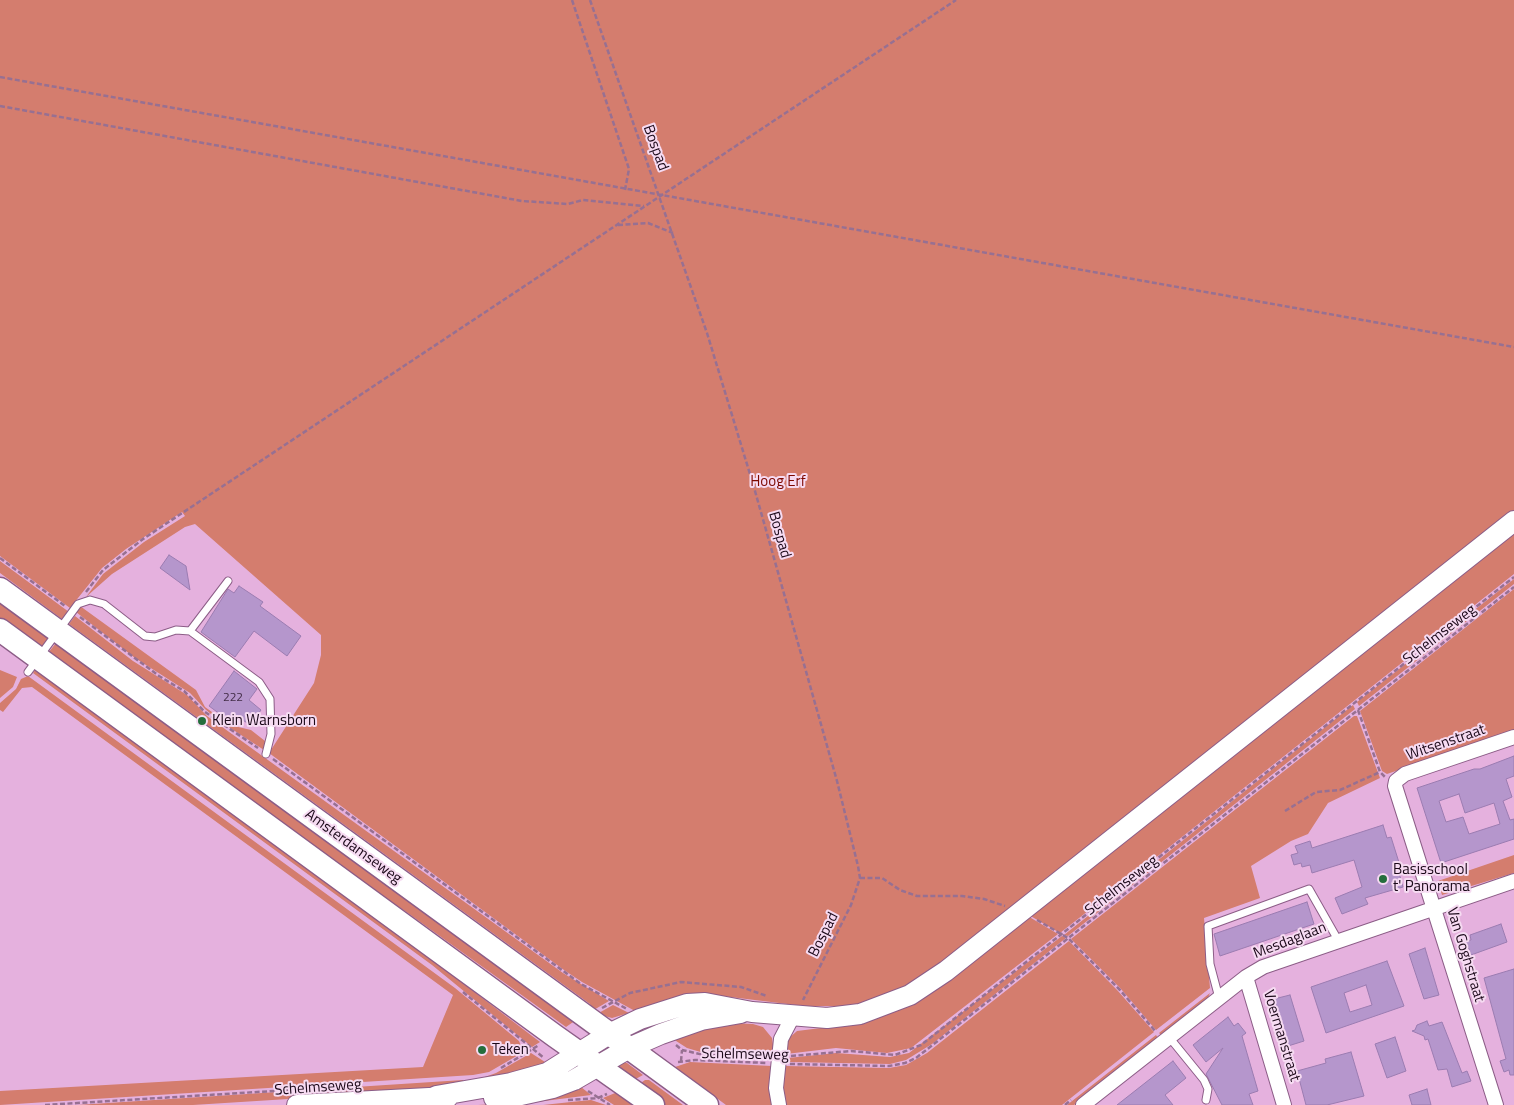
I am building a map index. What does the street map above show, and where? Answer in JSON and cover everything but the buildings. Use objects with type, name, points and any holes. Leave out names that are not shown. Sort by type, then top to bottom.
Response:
[{"type":"main road","name":"Schelmseweg","points":[[436,1096],[511,1083],[546,1073],[557,1068],[609,1034],[640,1019],[687,1004],[725,1005],[752,1012],[827,1018],[860,1014],[892,1004],[910,995],[946,971],[1514,521]]},
{"type":"main road","name":"Amsterdamseweg","points":[[0,589],[707,1105]]},
{"type":"main road","points":[[0,630],[33,665],[462,980],[578,1053],[653,1105]]},
{"type":"main road","name":"Schelmseweg","points":[[296,1097],[436,1096],[485,1098],[521,1095],[574,1080],[629,1048],[688,1023],[752,1012]]},
{"type":"street","name":"Witsenstraat","points":[[1395,786],[1396,781],[1405,774],[1514,737]]},
{"type":"street","name":"Van Goghstraat","points":[[1395,786],[1496,1105]]},
{"type":"street","name":"Mesdaglaan","points":[[1083,1105],[1163,1035],[1263,967],[1514,881]]},
{"type":"street","name":"Voermanstraat","points":[[1246,977],[1284,1105]]},
{"type":"street","points":[[779,1105],[776,1088],[781,1039],[793,1016]]},
{"type":"lane","points":[[190,631],[228,581]]},
{"type":"lane","points":[[33,665],[78,604],[90,600],[106,602],[145,636],[155,637],[176,630],[190,631],[259,682],[272,711],[271,734],[266,754]]},
{"type":"lane","points":[[1219,998],[1210,964],[1208,926],[1309,889],[1338,940]]},
{"type":"lane","points":[[1163,1035],[1204,1080],[1208,1089],[1206,1100]]},
{"type":"path","points":[[572,0],[629,169],[626,190]]},
{"type":"path","name":"Bospad","points":[[590,0],[707,333],[753,484],[837,781],[860,878],[840,930],[793,1016]]},
{"type":"path","points":[[78,604],[103,570],[143,539],[956,0]]},
{"type":"path","points":[[0,77],[626,190],[1514,346]]},
{"type":"path","points":[[0,106],[522,201],[568,204],[583,200],[645,206]]},
{"type":"path","points":[[617,225],[648,223],[673,233]]},
{"type":"path","name":"Amsterdamseweg","points":[[0,558],[159,676],[184,691],[205,712],[266,754],[581,984],[614,1001]]},
{"type":"path","name":"Schelmseweg","points":[[779,1060],[851,1050],[895,1055],[908,1052],[921,1045],[1514,577]]},
{"type":"path","name":"Schelmseweg","points":[[680,1061],[682,1050],[704,1056],[889,1066],[905,1063],[928,1050],[1514,587]]},
{"type":"path","points":[[1358,710],[1380,772],[1395,786]]},
{"type":"path","points":[[1285,811],[1316,792],[1340,790],[1380,772]]},
{"type":"path","points":[[860,878],[882,878],[900,890],[917,896],[952,895],[984,899],[1020,912],[1068,938],[1163,1035]]},
{"type":"path","points":[[462,980],[557,1068]]},
{"type":"path","points":[[499,1069],[525,1053]]},
{"type":"path","points":[[574,1080],[610,1105]]},
{"type":"path","name":"Schelmseweg","points":[[45,1105],[296,1097]]},
{"type":"green space","name":"Hoog Erf","points":[[0,0],[1514,0],[1514,514],[942,966],[906,988],[868,1002],[846,1006],[804,1006],[722,996],[686,994],[635,1011],[564,970],[269,753],[314,683],[321,655],[321,635],[195,524],[185,527],[112,574],[86,597],[103,574],[144,542],[185,516],[182,512],[126,549],[102,568],[70,608],[0,556]]},
{"type":"green space","points":[[1514,529],[1514,574],[1139,871],[1060,933],[1027,914]]},
{"type":"green space","points":[[0,561],[69,612],[62,619],[0,573]]},
{"type":"green space","points":[[1514,579],[1514,584],[1359,706],[1357,702]]},
{"type":"green space","points":[[1514,589],[1514,731],[1387,774],[1382,771],[1360,711]]},
{"type":"green space","points":[[0,598],[49,638],[42,649],[0,621]]},
{"type":"green space","points":[[80,606],[196,690],[205,707],[230,725],[251,730],[267,743],[264,750],[218,720],[190,693],[135,658],[76,612]]},
{"type":"green space","points":[[75,616],[133,661],[187,695],[207,716],[563,973],[609,1001],[592,1011],[590,1004],[69,624]]},
{"type":"green space","points":[[56,643],[576,1020],[566,1027],[405,911],[322,857],[48,653]]},
{"type":"green space","points":[[38,666],[540,1042],[532,1047],[432,965],[33,673]]},
{"type":"green space","points":[[0,670],[17,677],[13,687],[0,698]]},
{"type":"green space","points":[[28,676],[455,988],[519,1041],[522,1048],[520,1054],[489,1072],[473,1075],[0,1105],[0,1091],[423,1067],[453,995],[32,687],[22,688],[3,712],[0,710],[0,703],[16,689],[21,679]]},
{"type":"green space","points":[[1353,705],[1355,709],[1068,936],[1064,935]]},
{"type":"green space","points":[[1354,716],[1357,716],[1380,778],[1328,803],[1308,834],[1291,841],[1251,866],[1260,898],[1204,918],[1210,988],[1156,1030],[1121,989],[1071,939]]},
{"type":"green space","points":[[1514,855],[1514,873],[1442,895],[1438,881]]},
{"type":"green space","points":[[1026,915],[1058,934],[911,1048],[887,1053],[836,1048],[786,1054],[788,1039],[797,1031],[861,1023]]},
{"type":"green space","points":[[1062,936],[1066,938],[932,1044],[906,1060],[890,1064],[788,1062],[788,1058],[836,1053],[890,1057],[909,1053]]},
{"type":"green space","points":[[1069,941],[1118,991],[1154,1032],[1062,1105],[784,1105],[782,1093],[785,1066],[889,1068],[906,1065],[927,1053]]},
{"type":"green space","points":[[1210,993],[1207,1000],[1162,1036],[1159,1033]]},
{"type":"green space","points":[[613,1005],[629,1013],[612,1018],[597,1014]]},
{"type":"green space","points":[[727,1023],[753,1024],[763,1027],[772,1038],[774,1051],[772,1053],[704,1053],[687,1048],[673,1039],[676,1036]]},
{"type":"green space","points":[[1156,1035],[1158,1038],[1074,1105],[1067,1105]]},
{"type":"green space","points":[[531,1053],[545,1062],[540,1068],[482,1078],[496,1073]]},
{"type":"green space","points":[[622,1062],[627,1063],[643,1075],[632,1081],[618,1067]]},
{"type":"green space","points":[[690,1062],[772,1066],[773,1105],[726,1105],[675,1067]]},
{"type":"green space","points":[[463,1080],[464,1085],[352,1095],[193,1105],[77,1105]]},
{"type":"green space","points":[[645,1080],[649,1080],[683,1105],[665,1105],[638,1085]]},
{"type":"green space","points":[[581,1087],[591,1095],[521,1104],[478,1105],[504,1103]]},
{"type":"green space","points":[[620,1091],[639,1105],[614,1105],[603,1098]]},
{"type":"green space","points":[[591,1100],[606,1105],[543,1105],[571,1102]]},
{"type":"place","name":"Klein Warnsborn","points":[[202,721]]},
{"type":"place","name":"Basisschool t' Panorama","points":[[1383,879]]},
{"type":"place","name":"Teken","points":[[482,1050]]}]
